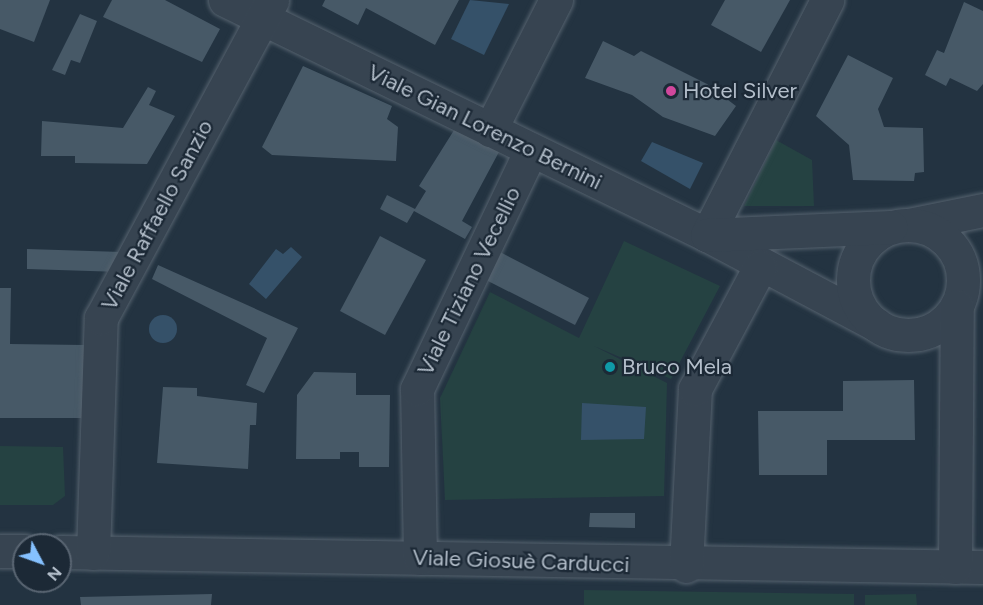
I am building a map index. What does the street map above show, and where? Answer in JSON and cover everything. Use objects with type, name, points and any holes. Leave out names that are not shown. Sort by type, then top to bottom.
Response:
[{"type":"street","name":"Viale Gian Lorenzo Bernini","points":[[225,0],[268,9],[490,130],[707,235],[760,267],[885,329],[934,357],[956,382]]},
{"type":"street","points":[[490,130],[556,0]]},
{"type":"street","points":[[707,235],[827,0]]},
{"type":"street","name":"Viale Raffaello Sanzio","points":[[93,553],[101,318],[268,9]]},
{"type":"street","name":"Viale Tiziano Vecellio","points":[[420,558],[417,389],[531,150]]},
{"type":"street","name":"Viale Gian Lorenzo Bernini","points":[[707,235],[900,226],[983,210]]},
{"type":"street","points":[[969,567],[956,382],[960,297],[956,252],[927,228],[900,226],[864,248],[853,280],[864,313],[885,329],[930,331],[960,297],[983,262]]},
{"type":"street","points":[[686,566],[695,389],[760,267]]},
{"type":"street","name":"Viale Giosuè Carducci","points":[[72,552],[420,558],[686,566],[969,567]]},
{"type":"green space","points":[[776,140],[812,160],[814,206],[744,206]]},
{"type":"green space","points":[[624,241],[720,286],[671,379],[594,346],[667,383],[664,496],[445,500],[440,398],[490,292],[579,338]]},
{"type":"green space","points":[[0,446],[63,447],[65,496],[53,505],[0,505]]},
{"type":"green space","points":[[584,590],[854,594],[854,605],[584,605]]},
{"type":"green space","points":[[916,594],[917,605],[865,605],[865,595]]},
{"type":"water","points":[[470,0],[509,4],[484,55],[451,39]]},
{"type":"water","points":[[652,142],[703,163],[690,189],[641,161]]},
{"type":"water","points":[[291,247],[302,257],[266,299],[249,284],[276,249],[283,254]]},
{"type":"water","points":[[163,315],[173,319],[177,329],[173,339],[163,343],[153,339],[149,329],[153,319]]},
{"type":"water","points":[[582,403],[646,407],[644,439],[581,440]]},
{"type":"building","points":[[0,0],[50,0],[34,42],[0,29]]},
{"type":"building","points":[[112,0],[165,0],[220,29],[202,62],[103,17]]},
{"type":"building","points":[[325,0],[459,0],[435,45],[366,8],[358,25],[322,6]]},
{"type":"building","points":[[725,0],[790,0],[761,52],[711,25]]},
{"type":"building","points":[[964,2],[983,11],[983,84],[977,91],[950,78],[946,86],[925,75],[937,50],[944,53]]},
{"type":"building","points":[[80,14],[97,21],[80,63],[71,60],[65,75],[52,70]]},
{"type":"building","name":"Hotel Silver","points":[[603,41],[634,56],[641,51],[707,84],[736,106],[715,136],[663,117],[632,95],[585,78]]},
{"type":"building","points":[[848,55],[893,78],[878,109],[884,127],[923,128],[924,172],[915,173],[914,181],[853,180],[849,145],[816,116]]},
{"type":"building","points":[[303,66],[392,106],[387,119],[398,127],[396,161],[272,155],[262,147]]},
{"type":"building","points":[[148,87],[156,91],[149,105],[175,116],[147,164],[75,163],[75,156],[41,156],[42,121],[123,128]]},
{"type":"building","points":[[456,127],[500,150],[462,221],[472,227],[465,239],[414,211],[407,223],[380,209],[387,195],[415,209],[426,191],[419,186]]},
{"type":"building","points":[[380,236],[426,260],[385,335],[340,311]]},
{"type":"building","points":[[27,249],[122,252],[121,272],[27,269]]},
{"type":"building","points":[[500,252],[589,298],[575,325],[486,280]]},
{"type":"building","points":[[158,265],[298,328],[264,393],[246,385],[267,338],[152,279]]},
{"type":"building","points":[[0,288],[11,288],[10,344],[84,345],[84,418],[0,418]]},
{"type":"building","points":[[314,372],[356,373],[356,395],[390,395],[389,467],[359,467],[359,452],[340,452],[340,459],[296,459],[297,395]]},
{"type":"building","points":[[914,380],[915,440],[827,440],[827,475],[759,475],[758,411],[843,411],[843,381]]},
{"type":"building","points":[[163,387],[197,388],[197,396],[257,403],[256,425],[250,425],[248,469],[157,463]]},
{"type":"building","points":[[590,513],[635,513],[635,528],[589,527]]},
{"type":"building","points":[[212,594],[211,605],[81,605],[80,597]]},
{"type":"place","name":"Hotel Silver","points":[[671,91]]},
{"type":"place","name":"Bruco Mela","points":[[610,367]]}]
